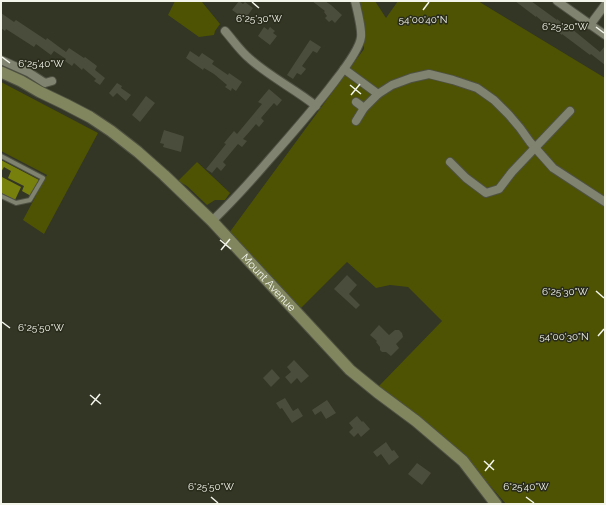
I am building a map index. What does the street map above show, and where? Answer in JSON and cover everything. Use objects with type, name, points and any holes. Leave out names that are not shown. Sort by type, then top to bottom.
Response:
[{"type":"street","points":[[212,221],[238,196],[316,106],[344,69],[356,50],[361,38],[355,1]]},
{"type":"street","points":[[557,1],[605,35]]},
{"type":"street","points":[[590,25],[605,5]]},
{"type":"street","points":[[225,31],[248,58],[316,106]]},
{"type":"street","points":[[1,60],[28,72],[45,83],[52,81]]},
{"type":"street","points":[[344,69],[378,94]]},
{"type":"street","name":"Mount Avenue","points":[[1,72],[90,117],[138,152],[212,221],[350,370],[416,421],[463,461],[496,504]]},
{"type":"street","points":[[356,121],[364,108],[378,94],[392,85],[410,78],[429,74],[453,80],[476,88],[494,100],[520,128],[553,168],[605,202]]},
{"type":"street","points":[[356,102],[364,108]]},
{"type":"street","points":[[450,162],[466,178],[486,193],[499,189],[512,172],[570,111]]},
{"type":"lane","points":[[1,156],[43,178],[30,200],[16,203],[1,196]]},
{"type":"shaded area","points":[[175,1],[202,2],[220,24],[214,35],[199,37],[168,15]]},
{"type":"shaded area","points":[[358,1],[375,1],[386,18],[398,1],[478,1],[605,78],[605,504],[506,504],[458,449],[379,386],[442,321],[408,287],[390,285],[376,288],[347,262],[300,309],[229,233],[364,49],[363,13]]},
{"type":"shaded area","points":[[1,82],[98,133],[44,234],[23,220],[47,175],[1,151]]},
{"type":"shaded area","points":[[1,160],[39,180],[31,196],[22,191],[24,186],[8,178],[11,171],[4,167],[1,172]]},
{"type":"shaded area","points":[[197,162],[230,193],[225,200],[215,200],[207,205],[187,186],[178,181]]},
{"type":"shaded area","points":[[2,177],[21,187],[15,200],[1,193]]},
{"type":"building","points":[[239,1],[243,4],[245,2],[253,8],[245,19],[232,10]]},
{"type":"building","points":[[312,1],[325,1],[342,15],[335,23],[332,20],[329,22],[325,18],[327,16],[324,12],[325,11]]},
{"type":"building","points":[[515,1],[531,1],[571,30],[572,29],[600,52],[605,46],[605,65],[549,25],[548,26]]},
{"type":"building","points":[[1,13],[14,22],[16,20],[46,40],[47,38],[66,52],[69,48],[84,58],[85,57],[97,66],[95,70],[105,78],[100,85],[94,81],[96,79],[83,68],[82,70],[74,63],[72,66],[65,61],[66,59],[54,51],[51,55],[36,44],[34,47],[6,29],[5,31],[1,28]]},
{"type":"building","points":[[264,27],[268,30],[270,27],[275,31],[273,33],[277,36],[270,45],[258,36]]},
{"type":"building","points":[[310,40],[321,47],[317,53],[313,51],[302,66],[306,69],[301,75],[297,73],[293,79],[287,75]]},
{"type":"building","points":[[190,51],[199,57],[202,53],[214,61],[212,64],[228,75],[229,73],[242,82],[236,91],[232,88],[231,91],[225,87],[227,85],[214,74],[204,68],[203,70],[186,58]]},
{"type":"building","points":[[117,83],[131,95],[126,101],[117,93],[113,97],[109,93]]},
{"type":"building","points":[[269,89],[282,100],[277,106],[274,103],[261,118],[264,121],[259,127],[256,124],[243,139],[247,141],[242,147],[238,144],[223,162],[226,165],[221,171],[217,167],[212,173],[206,169],[226,144],[224,143],[234,131],[237,134],[262,104],[258,102]]},
{"type":"building","points":[[146,96],[155,103],[140,122],[132,115]]},
{"type":"building","points":[[164,130],[184,137],[181,152],[163,147],[164,144],[160,143]]},
{"type":"building","points":[[347,275],[357,285],[349,294],[360,305],[356,309],[334,289]]},
{"type":"building","points":[[379,325],[389,335],[395,330],[399,330],[402,333],[403,337],[396,344],[399,348],[391,356],[380,350],[380,347],[376,342],[377,341],[370,335]]},
{"type":"building","points":[[294,360],[309,376],[301,383],[297,378],[291,384],[285,377],[291,372],[287,367]]},
{"type":"building","points":[[272,369],[280,378],[271,387],[263,378]]},
{"type":"building","points":[[285,398],[293,411],[298,408],[303,416],[292,423],[282,408],[280,409],[276,403]]},
{"type":"building","points":[[327,400],[336,413],[326,419],[321,411],[315,415],[312,410]]},
{"type":"building","points":[[357,416],[370,429],[361,437],[358,433],[354,437],[349,432],[353,428],[349,423]]},
{"type":"building","points":[[386,442],[392,451],[394,450],[399,457],[389,465],[381,454],[377,457],[373,452]]},
{"type":"building","points":[[417,463],[431,473],[422,485],[408,474]]}]
